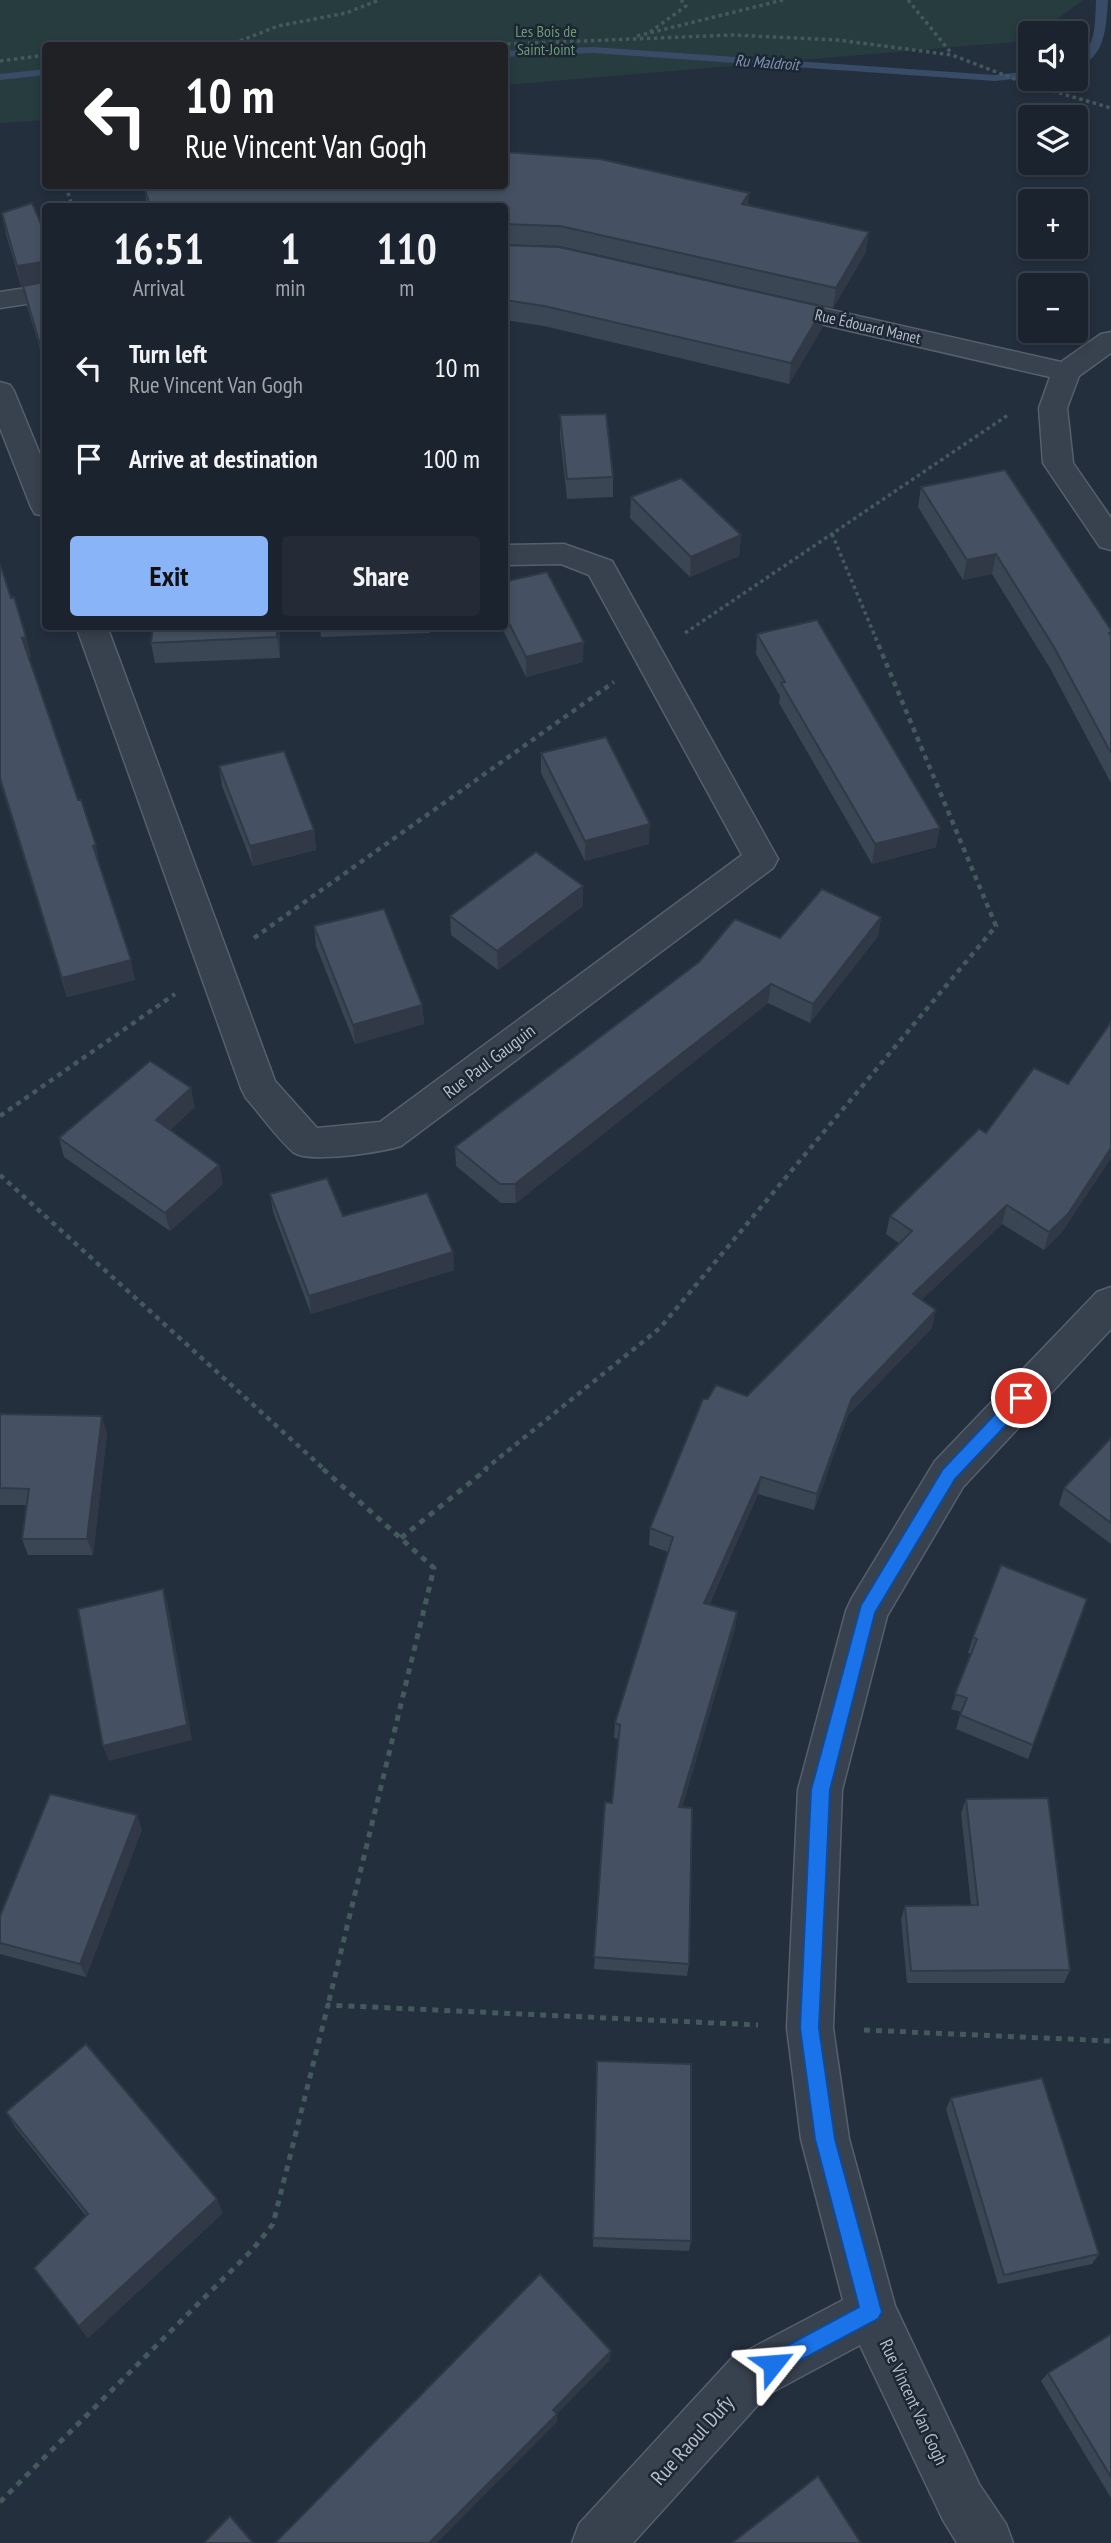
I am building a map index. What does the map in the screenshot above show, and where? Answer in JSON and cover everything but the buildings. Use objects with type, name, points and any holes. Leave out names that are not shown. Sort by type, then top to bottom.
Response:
[{"type":"street","points":[[0,300],[42,294]]},
{"type":"street","name":"Rue Édouard Manet","points":[[745,299],[1066,372]]},
{"type":"street","points":[[1111,341],[1066,372],[1053,408],[1058,463],[1111,540]]},
{"type":"street","points":[[0,391],[42,497]]},
{"type":"street","name":"Rue Paul Gauguin","points":[[92,630],[259,1088],[308,1143],[388,1136],[761,859],[601,568],[564,554],[508,555]]},
{"type":"street","name":"Rue Vincent Van Gogh","points":[[988,2543],[961,2502],[871,2312],[825,2139],[810,2028],[820,1790],[867,1611],[949,1474],[1111,1303]]},
{"type":"street","name":"Rue Raoul Dufy","points":[[598,2543],[749,2377],[871,2312]]},
{"type":"path","points":[[238,42],[278,26],[346,13],[379,0]]},
{"type":"path","points":[[647,34],[686,6],[681,0]]},
{"type":"path","points":[[626,39],[783,0]]},
{"type":"path","points":[[908,0],[952,55]]},
{"type":"path","points":[[508,44],[732,35],[838,40],[952,55],[1025,83],[1111,108]]},
{"type":"path","points":[[0,61],[42,56]]},
{"type":"path","points":[[0,1116],[650,657],[1010,413],[1026,407],[1053,408]]},
{"type":"path","points":[[401,1538],[660,1328],[996,926],[832,534]]},
{"type":"path","points":[[0,1175],[434,1568],[273,2224],[253,2249],[3,2499],[0,2489]]},
{"type":"path","points":[[328,2005],[1111,2041]]},
{"type":"green space","name":"Les Bois de Saint-Joint","points":[[0,0],[1083,0],[1054,21],[1018,21],[1018,42],[508,85],[508,42],[42,42],[42,120],[0,123]]},
{"type":"waterway","name":"Ru Maldroit","points":[[1088,57],[1098,37],[1102,0]]},
{"type":"waterway","name":"Ru Maldroit","points":[[508,54],[593,50],[995,78],[1018,75]]},
{"type":"waterway","name":"Ru Maldroit","points":[[0,77],[42,72]]},
{"type":"route","points":[[773,2364],[871,2312],[825,2139],[810,2028],[820,1790],[867,1611],[949,1474],[1021,1398]]}]
